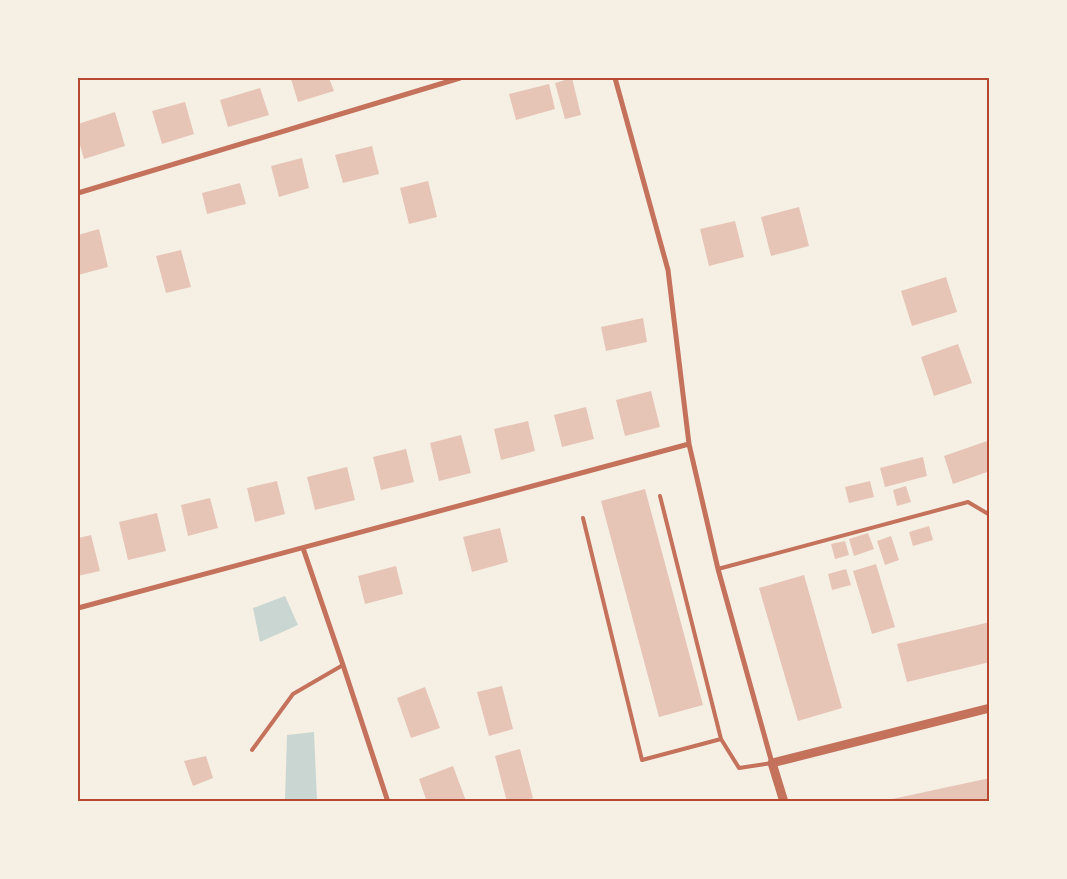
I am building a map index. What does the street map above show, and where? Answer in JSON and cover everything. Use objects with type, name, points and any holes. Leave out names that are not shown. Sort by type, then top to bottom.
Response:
[{"type":"street","points":[[78,194],[460,78]]},
{"type":"street","points":[[615,78],[668,270],[689,444],[718,569],[784,802]]},
{"type":"street","points":[[78,608],[689,444]]},
{"type":"street","points":[[303,548],[388,802]]},
{"type":"street","points":[[772,763],[990,708]]},
{"type":"lane","points":[[660,496],[721,738],[739,768],[772,763]]},
{"type":"lane","points":[[718,569],[968,502],[990,515]]},
{"type":"lane","points":[[583,518],[642,760],[721,738]]},
{"type":"lane","points":[[252,750],[293,694],[343,665]]},
{"type":"shaded area","points":[[285,596],[298,625],[260,642],[253,608]]},
{"type":"shaded area","points":[[314,732],[317,801],[285,801],[287,735]]},
{"type":"building","points":[[329,78],[334,91],[298,102],[291,79]]},
{"type":"building","points":[[572,78],[581,115],[565,119],[555,83]]},
{"type":"building","points":[[549,84],[555,109],[516,120],[509,94]]},
{"type":"building","points":[[260,88],[269,115],[228,127],[220,100]]},
{"type":"building","points":[[185,102],[194,134],[162,144],[152,111]]},
{"type":"building","points":[[115,112],[125,146],[84,159],[78,138],[78,124]]},
{"type":"building","points":[[372,146],[379,174],[343,183],[335,155]]},
{"type":"building","points":[[302,158],[309,188],[279,197],[271,166]]},
{"type":"building","points":[[428,181],[437,217],[409,224],[400,188]]},
{"type":"building","points":[[240,183],[246,204],[207,214],[202,193]]},
{"type":"building","points":[[799,207],[809,246],[771,256],[761,217]]},
{"type":"building","points":[[735,221],[744,257],[709,266],[700,229]]},
{"type":"building","points":[[99,229],[108,267],[78,275],[78,235]]},
{"type":"building","points":[[181,250],[191,287],[166,293],[156,256]]},
{"type":"building","points":[[946,277],[957,312],[912,326],[901,291]]},
{"type":"building","points":[[643,318],[647,342],[606,351],[601,327]]},
{"type":"building","points":[[958,344],[972,383],[934,396],[921,357]]},
{"type":"building","points":[[651,391],[660,427],[625,436],[616,400]]},
{"type":"building","points":[[586,407],[594,439],[562,447],[554,415]]},
{"type":"building","points":[[528,421],[535,451],[501,460],[494,429]]},
{"type":"building","points":[[461,435],[471,473],[439,481],[430,443]]},
{"type":"building","points":[[990,440],[990,471],[953,484],[944,456]]},
{"type":"building","points":[[406,449],[414,482],[381,490],[373,457]]},
{"type":"building","points":[[923,457],[927,476],[885,487],[880,468]]},
{"type":"building","points":[[347,467],[355,500],[315,510],[307,477]]},
{"type":"building","points":[[277,481],[285,514],[255,522],[247,488]]},
{"type":"building","points":[[870,481],[874,497],[849,503],[845,487]]},
{"type":"building","points":[[906,486],[911,502],[897,506],[893,490]]},
{"type":"building","points":[[645,489],[703,705],[659,717],[601,501]]},
{"type":"building","points":[[210,498],[218,528],[188,536],[181,505]]},
{"type":"building","points":[[157,513],[166,551],[128,560],[119,522]]},
{"type":"building","points":[[929,526],[933,540],[913,546],[909,532]]},
{"type":"building","points":[[500,528],[508,562],[472,572],[463,537]]},
{"type":"building","points":[[868,533],[874,549],[854,556],[849,539]]},
{"type":"building","points":[[91,535],[100,571],[78,576],[78,538]]},
{"type":"building","points":[[891,536],[899,560],[885,565],[877,541]]},
{"type":"building","points":[[845,541],[849,555],[835,559],[831,544]]},
{"type":"building","points":[[876,564],[895,627],[872,634],[853,571]]},
{"type":"building","points":[[396,566],[403,594],[365,604],[358,576]]},
{"type":"building","points":[[846,569],[851,585],[832,590],[828,574]]},
{"type":"building","points":[[804,575],[842,708],[798,721],[759,588]]},
{"type":"building","points":[[990,622],[990,662],[907,682],[897,644]]},
{"type":"building","points":[[502,686],[513,729],[489,736],[477,692]]},
{"type":"building","points":[[425,687],[440,728],[411,738],[397,698]]},
{"type":"building","points":[[520,749],[533,798],[520,802],[507,802],[495,756]]},
{"type":"building","points":[[206,756],[213,778],[193,786],[184,761]]},
{"type":"building","points":[[453,766],[466,801],[427,802],[419,779]]},
{"type":"building","points":[[990,778],[990,802],[883,802],[883,801]]}]
